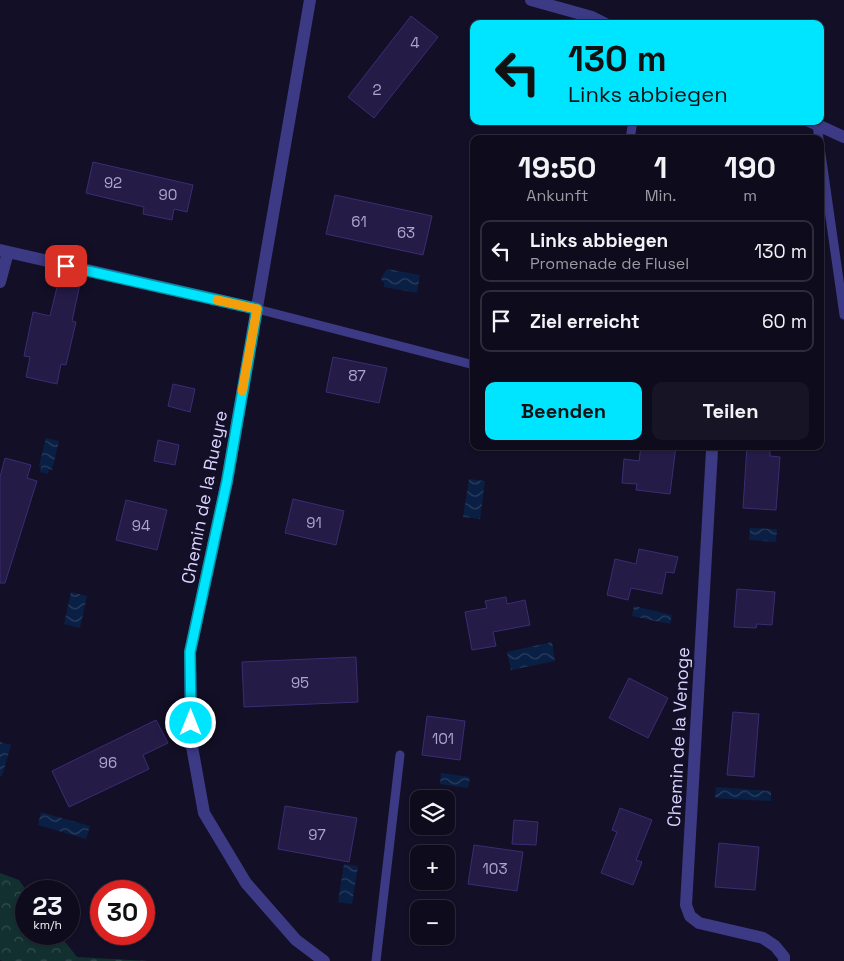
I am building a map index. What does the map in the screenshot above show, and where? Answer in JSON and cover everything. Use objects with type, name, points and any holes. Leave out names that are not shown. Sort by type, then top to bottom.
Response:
[{"type":"street","name":"Chemin de la Rueyre","points":[[310,0],[227,481],[190,652],[191,741],[204,814],[246,883],[296,940],[324,961]]},
{"type":"street","points":[[531,0],[583,14],[597,20]]},
{"type":"street","points":[[817,125],[844,137]]},
{"type":"street","points":[[0,282],[4,251],[257,309]]},
{"type":"street","name":"Chemin de la Venoge","points":[[712,450],[686,905],[690,916],[698,924],[763,938],[775,946],[784,957],[784,961]]},
{"type":"lane","points":[[824,175],[844,315]]},
{"type":"lane","points":[[257,309],[470,364]]},
{"type":"lane","points":[[376,961],[400,755]]},
{"type":"green space","points":[[0,873],[19,880],[15,880],[15,945],[68,945],[77,957],[148,961],[2,961],[0,960]]},
{"type":"water","points":[[387,269],[420,275],[417,293],[384,287],[384,282],[381,278]]},
{"type":"water","points":[[46,438],[59,441],[52,470],[49,469],[48,474],[40,472],[41,467],[39,466]]},
{"type":"water","points":[[469,479],[485,481],[480,519],[463,517]]},
{"type":"water","points":[[750,528],[777,529],[776,542],[749,540]]},
{"type":"water","points":[[71,592],[87,596],[80,628],[64,624]]},
{"type":"water","points":[[634,606],[672,615],[670,624],[632,616]]},
{"type":"water","points":[[552,642],[555,661],[511,670],[507,652]]},
{"type":"water","points":[[0,742],[11,745],[2,776],[0,776]]},
{"type":"water","points":[[441,773],[470,777],[468,788],[440,784]]},
{"type":"water","points":[[716,787],[771,791],[771,801],[715,798]]},
{"type":"water","points":[[41,812],[90,826],[86,839],[38,825]]},
{"type":"water","points":[[344,864],[358,866],[352,904],[338,902]]},
{"type":"building","points":[[411,16],[438,37],[374,118],[348,97]]},
{"type":"building","points":[[93,162],[193,185],[187,212],[174,209],[172,220],[143,214],[144,207],[86,193]]},
{"type":"building","points":[[335,195],[432,216],[423,255],[326,234]]},
{"type":"building","points":[[59,279],[80,284],[72,321],[76,322],[66,365],[61,364],[57,384],[26,377],[30,357],[24,356],[33,312],[50,316]]},
{"type":"building","points":[[333,357],[387,368],[379,403],[326,392]]},
{"type":"building","points":[[173,384],[195,389],[190,412],[168,406]]},
{"type":"building","points":[[158,440],[179,445],[175,465],[154,461]]},
{"type":"building","points":[[640,450],[676,450],[670,494],[636,490],[637,484],[622,483],[624,459],[639,461]]},
{"type":"building","points":[[747,450],[770,450],[770,456],[780,457],[776,510],[743,508]]},
{"type":"building","points":[[5,458],[31,465],[27,478],[37,481],[5,583],[0,583],[0,477]]},
{"type":"building","points":[[293,499],[344,511],[336,545],[285,533]]},
{"type":"building","points":[[126,500],[167,510],[157,550],[116,540]]},
{"type":"building","points":[[639,549],[678,557],[674,573],[666,572],[662,594],[631,588],[628,600],[607,595],[615,559],[636,564]]},
{"type":"building","points":[[737,589],[775,592],[772,625],[757,624],[756,628],[734,627]]},
{"type":"building","points":[[506,597],[507,604],[525,600],[530,625],[493,632],[496,646],[472,650],[465,612],[487,608],[485,601]]},
{"type":"building","points":[[356,657],[358,702],[244,707],[242,662]]},
{"type":"building","points":[[629,678],[668,698],[648,738],[609,718]]},
{"type":"building","points":[[733,712],[759,714],[754,777],[727,775]]},
{"type":"building","points":[[427,716],[465,721],[460,760],[422,755]]},
{"type":"building","points":[[156,720],[168,743],[143,755],[149,769],[69,807],[52,771]]},
{"type":"building","points":[[285,806],[357,818],[349,862],[278,849]]},
{"type":"building","points":[[620,808],[652,820],[636,860],[642,862],[633,885],[601,873],[617,832],[612,830]]},
{"type":"building","points":[[514,820],[538,822],[536,845],[512,844]]},
{"type":"building","points":[[719,843],[759,847],[755,890],[715,887]]},
{"type":"building","points":[[474,845],[523,852],[517,891],[468,884]]},
{"type":"slow traffic","points":[[217,300],[257,309],[242,391]]},
{"type":"route","points":[[66,266],[257,309],[227,481],[190,652],[191,723]]}]
